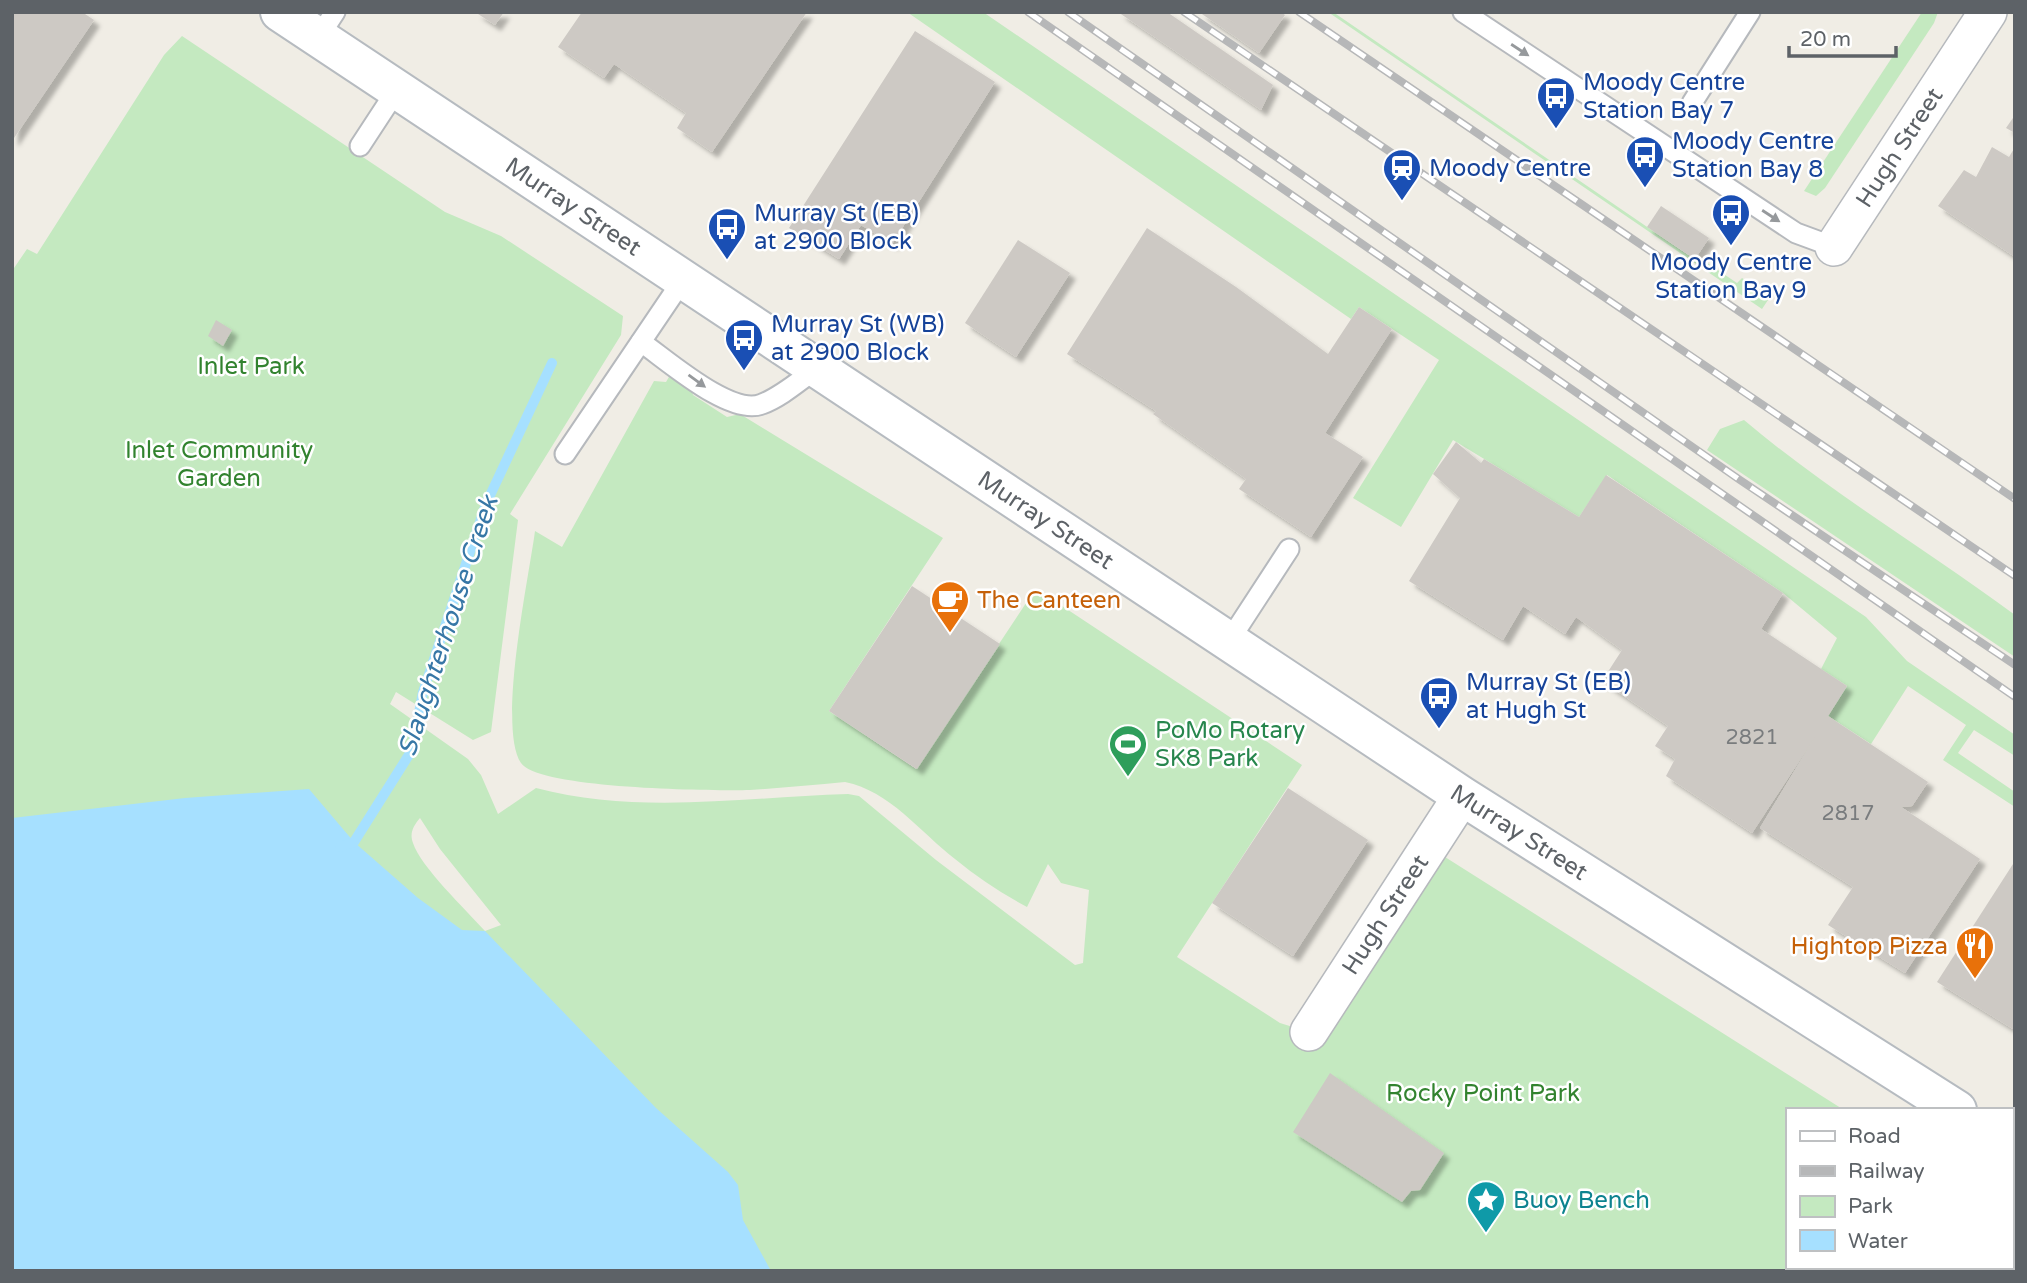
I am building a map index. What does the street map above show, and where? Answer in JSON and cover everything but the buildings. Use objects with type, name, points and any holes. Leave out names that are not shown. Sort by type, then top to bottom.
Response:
[{"type":"main road","name":"Murray Street","points":[[280,12],[327,25],[396,91],[1462,796],[1954,1108]]},
{"type":"street","name":"Hugh Street","points":[[1834,247],[1988,12]]},
{"type":"street","name":"Hugh Street","points":[[1309,1032],[1462,796]]},
{"type":"lane","points":[[1463,12],[1796,233],[1834,247]]},
{"type":"lane","points":[[1692,103],[1750,12]]},
{"type":"lane","points":[[360,146],[396,91]]},
{"type":"lane","points":[[565,454],[682,281]]},
{"type":"lane","points":[[641,342],[717,396],[739,406],[760,405],[816,369]]},
{"type":"lane","points":[[1229,641],[1289,549]]},
{"type":"green space","points":[[907,12],[983,12],[1866,617],[1907,661],[2015,735],[2015,756],[1974,730],[1958,753],[2015,792],[2015,807],[1943,760],[1966,725],[1908,686],[1871,744],[1828,716],[1847,686],[1821,669],[1837,638],[1783,593],[1607,475],[1579,517],[1453,440],[1401,527],[1353,498],[1439,360],[1359,307],[1351,319]]},
{"type":"green space","points":[[1328,12],[1333,12],[1694,259],[1697,256],[1737,283],[1742,278],[1770,297],[1762,309]]},
{"type":"green space","points":[[1922,12],[1938,12],[1934,23],[1825,188],[1816,196],[1804,191]]},
{"type":"green space","points":[[182,36],[445,212],[501,236],[623,316],[621,335],[510,514],[518,520],[491,732],[473,740],[396,692],[390,704],[468,759],[481,775],[498,814],[536,788],[574,796],[652,803],[848,794],[859,796],[936,860],[1075,965],[1083,963],[1089,890],[1061,883],[1048,864],[1027,907],[972,872],[890,803],[861,787],[845,782],[750,790],[628,787],[559,778],[534,772],[521,763],[514,745],[513,686],[535,531],[562,547],[654,381],[666,382],[673,370],[689,380],[693,395],[727,417],[740,414],[943,538],[829,711],[916,769],[1034,591],[1038,590],[1302,765],[1177,957],[1280,1023],[1309,1032],[1445,857],[1841,1108],[1786,1108],[1786,1269],[2013,1269],[2013,1219],[2015,1271],[12,1271],[12,271],[27,249],[37,254],[164,55]],"holes":[[[420,818],[440,849],[501,925],[485,931],[425,864],[412,839],[413,829]]]},
{"type":"green space","points":[[1744,420],[1810,472],[2015,615],[2015,657],[1707,450],[1720,429]]},
{"type":"water","points":[[309,789],[354,842],[418,898],[462,930],[485,931],[656,1108],[728,1172],[738,1185],[743,1220],[771,1271],[12,1271],[12,818],[185,798]]},
{"type":"waterway","name":"Slaughterhouse Creek","points":[[340,847],[354,842],[412,750],[423,692],[486,504],[552,363]]},
{"type":"railway","points":[[1028,12],[2015,697]]},
{"type":"railway","points":[[1068,12],[1740,480],[2015,665]]},
{"type":"railway","points":[[1184,12],[2015,576]]},
{"type":"railway","points":[[1299,12],[2015,499]]},
{"type":"place","name":"Moody Centre Station Bay 7","points":[[1556,130]]},
{"type":"place","name":"Moody Centre Station Bay 8","points":[[1645,189]]},
{"type":"place","name":"Moody Centre","points":[[1402,202]]},
{"type":"place","name":"Moody Centre Station Bay 9","points":[[1731,247]]},
{"type":"place","name":"Murray St (EB) at 2900 Block","points":[[727,261]]},
{"type":"place","name":"Murray St (WB) at 2900 Block","points":[[744,372]]},
{"type":"place","name":"The Canteen","points":[[950,634]]},
{"type":"place","name":"Murray St (EB) at Hugh St","points":[[1439,730]]},
{"type":"place","name":"PoMo Rotary SK8 Park","points":[[1128,778]]},
{"type":"place","name":"Hightop Pizza","points":[[1975,980]]},
{"type":"place","name":"Buoy Bench","points":[[1486,1234]]},
{"type":"park label","name":"Inlet Park","points":[[251,366]]},
{"type":"park label","name":"Inlet Community Garden","points":[[219,464]]},
{"type":"park label","name":"Rocky Point Park","points":[[1483,1093]]}]
